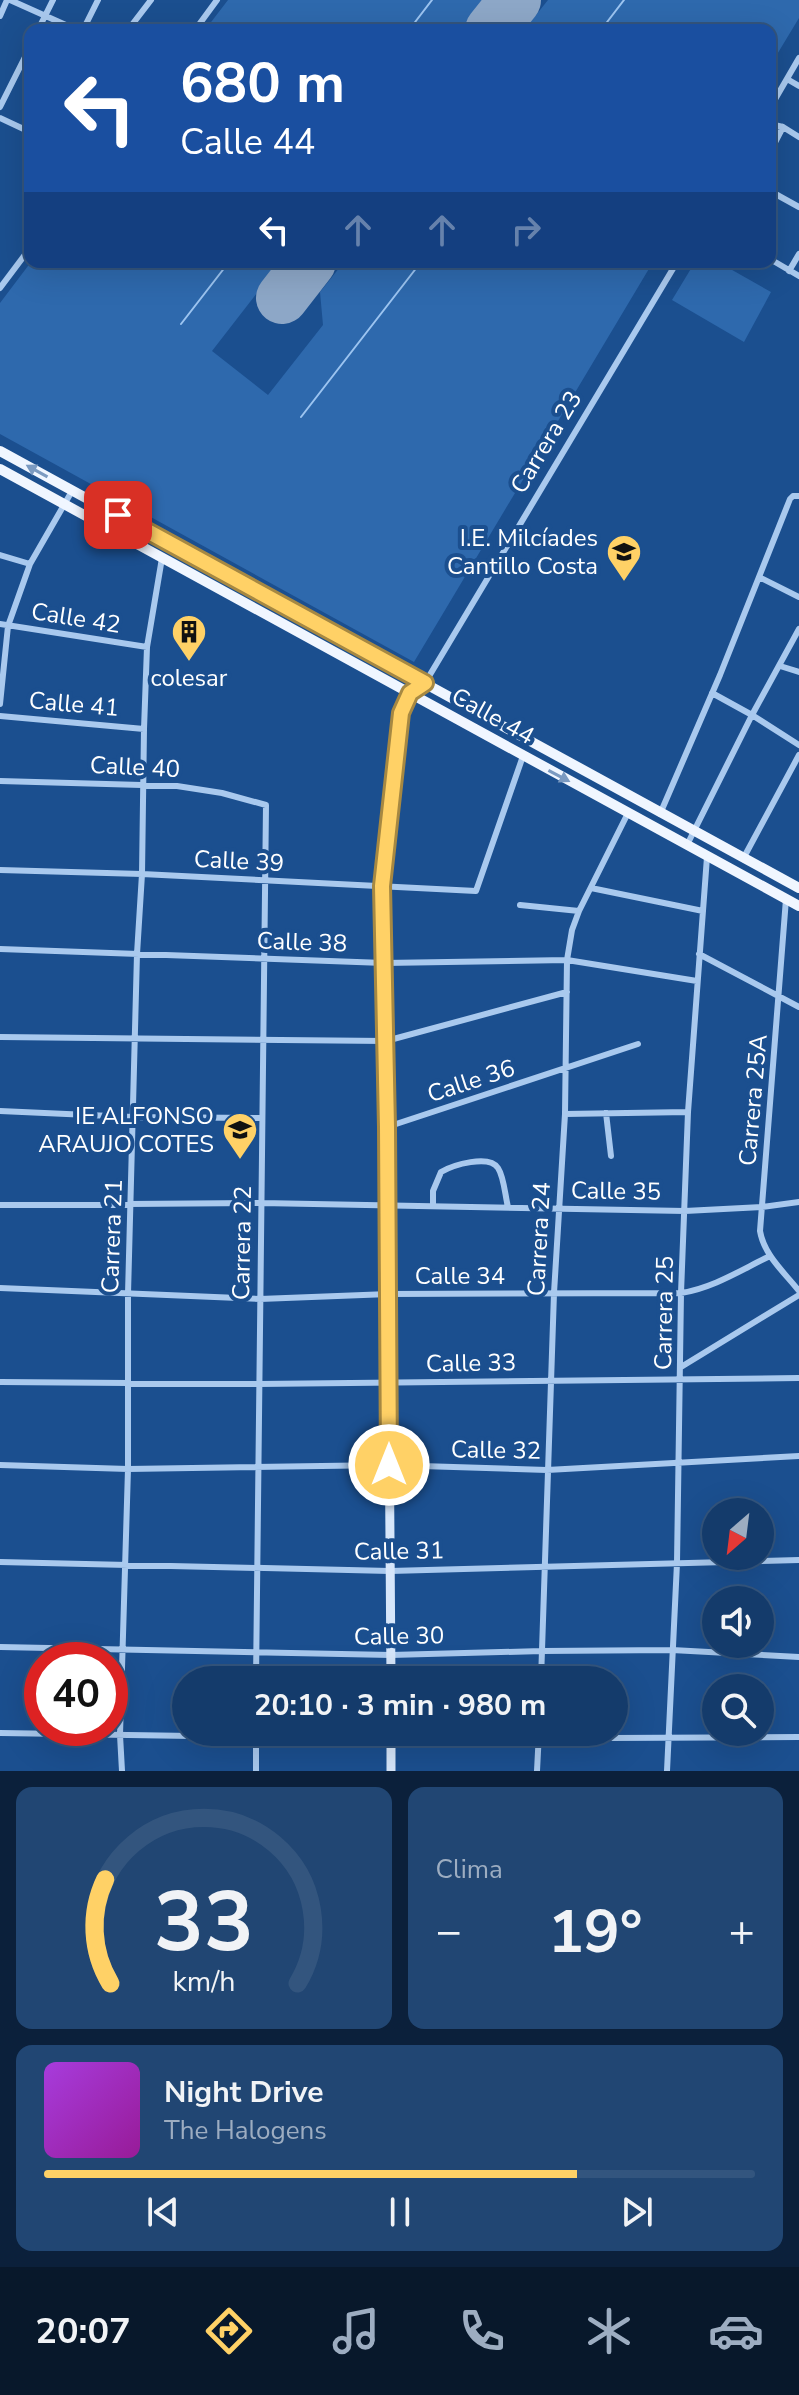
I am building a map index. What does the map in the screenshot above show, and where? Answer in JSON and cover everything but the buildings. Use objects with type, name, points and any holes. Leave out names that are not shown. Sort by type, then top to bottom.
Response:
[{"type":"main road","name":"Calle 44","points":[[0,451],[743,859],[797,883]]},
{"type":"main road","name":"Calle 44","points":[[0,469],[799,906]]},
{"type":"street","points":[[0,16],[9,0],[65,24]]},
{"type":"street","points":[[41,24],[53,0]]},
{"type":"street","points":[[84,24],[98,0]]},
{"type":"street","points":[[133,24],[151,0]]},
{"type":"street","points":[[199,24],[216,0]]},
{"type":"street","points":[[776,98],[799,58]]},
{"type":"street","points":[[0,107],[24,59]]},
{"type":"street","points":[[787,79],[799,86]]},
{"type":"street","points":[[0,118],[24,129]]},
{"type":"street","points":[[776,125],[799,137]]},
{"type":"street","points":[[776,140],[783,127]]},
{"type":"street","points":[[776,194],[799,207]]},
{"type":"street","points":[[789,271],[799,254]]},
{"type":"street","points":[[0,288],[24,256]]},
{"type":"street","points":[[776,263],[799,276]]},
{"type":"street","name":"Carrera 23","points":[[410,693],[425,683],[673,268]]},
{"type":"street","points":[[0,704],[4,625],[30,564],[72,491]]},
{"type":"street","points":[[660,814],[720,675],[790,499],[799,496]]},
{"type":"street","points":[[0,555],[30,564]]},
{"type":"street","name":"Carrera 21","points":[[123,1642],[128,1469],[128,1294],[144,729],[147,647],[162,558]]},
{"type":"street","points":[[759,577],[799,597]]},
{"type":"street","name":"Calle 42","points":[[4,625],[147,647]]},
{"type":"street","points":[[687,845],[799,629]]},
{"type":"street","points":[[780,666],[799,672]]},
{"type":"street","points":[[391,1666],[382,886],[401,713],[410,693]]},
{"type":"street","points":[[712,693],[799,745]]},
{"type":"street","name":"Calle 41","points":[[0,716],[144,729]]},
{"type":"street","points":[[743,859],[799,755]]},
{"type":"street","name":"Calle 39","points":[[0,870],[476,891],[523,756]]},
{"type":"street","name":"Calle 40","points":[[0,781],[177,786],[222,793],[266,805]]},
{"type":"street","name":"Carrera 22","points":[[257,1666],[266,805]]},
{"type":"street","name":"Carrera 24","points":[[541,1666],[554,1293],[565,1114],[567,960],[579,911],[628,813]]},
{"type":"street","name":"Carrera 25","points":[[667,1771],[677,1563],[681,1293],[688,1112],[707,857]]},
{"type":"street","points":[[591,888],[703,911]]},
{"type":"street","name":"Carrera 25A","points":[[786,899],[760,1231],[770,1256],[799,1293]]},
{"type":"street","points":[[520,905],[579,911]]},
{"type":"street","name":"Calle 38","points":[[0,949],[384,963],[567,960],[697,981]]},
{"type":"street","points":[[699,954],[799,1007]]},
{"type":"street","points":[[0,1037],[386,1041],[567,992]]},
{"type":"street","name":"Calle 36","points":[[387,1127],[638,1044]]},
{"type":"street","points":[[0,1111],[133,1117],[261,1118]]},
{"type":"street","points":[[565,1114],[688,1112]]},
{"type":"street","points":[[606,1113],[611,1156]]},
{"type":"street","points":[[433,1206],[433,1191],[441,1172],[460,1164],[485,1161],[498,1168],[508,1207]]},
{"type":"street","name":"Calle 35","points":[[0,1205],[388,1204],[685,1211],[799,1202]]},
{"type":"street","name":"Calle 34","points":[[0,1288],[260,1299],[389,1294],[681,1293],[714,1284],[770,1256]]},
{"type":"street","points":[[681,1367],[799,1293]]},
{"type":"street","name":"Calle 33","points":[[0,1382],[259,1384],[799,1378]]},
{"type":"street","name":"Calle 32","points":[[0,1465],[128,1469],[389,1465],[547,1470],[799,1456]]},
{"type":"street","name":"Calle 31","points":[[0,1562],[390,1571],[799,1560]]},
{"type":"street","name":"Calle 30","points":[[0,1647],[24,1647]]},
{"type":"street","name":"Calle 30","points":[[128,1649],[391,1655],[672,1650],[799,1657]]},
{"type":"street","points":[[0,1733],[24,1733]]},
{"type":"street","points":[[128,1735],[172,1735]]},
{"type":"street","points":[[628,1737],[799,1737]]},
{"type":"street","name":"Carrera 21","points":[[121,1746],[122,1771]]},
{"type":"street","points":[[256,1746],[256,1771]]},
{"type":"street","points":[[391,1746],[391,1771]]},
{"type":"street","points":[[537,1771],[538,1746]]},
{"type":"shaded area","points":[[228,0],[485,0],[467,24],[210,24]]},
{"type":"shaded area","points":[[548,0],[799,0],[799,18],[776,56],[776,24],[529,24]]},
{"type":"shaded area","points":[[26,268],[276,268],[212,351],[268,395],[323,325],[320,292],[339,268],[649,268],[414,662],[0,434],[0,303]]},
{"type":"shaded area","points":[[691,268],[729,268],[771,292],[744,342],[672,300]]},
{"type":"waterway","points":[[414,24],[432,0]]},
{"type":"waterway","points":[[606,24],[624,0]]},
{"type":"waterway","points":[[181,324],[224,268]]},
{"type":"waterway","points":[[301,417],[416,268]]},
{"type":"runway","points":[[496,24],[515,0]]},
{"type":"runway","points":[[282,298],[305,268]]},
{"type":"place","name":"I.E. Milcíades Cantillo Costa","points":[[624,583]]},
{"type":"place","name":"colesar","points":[[189,663]]},
{"type":"place","name":"IE ALFONSO ARAUJO COTES","points":[[240,1161]]},
{"type":"route","points":[[118,515],[425,683],[410,693],[401,713],[382,886],[389,1465]]}]
